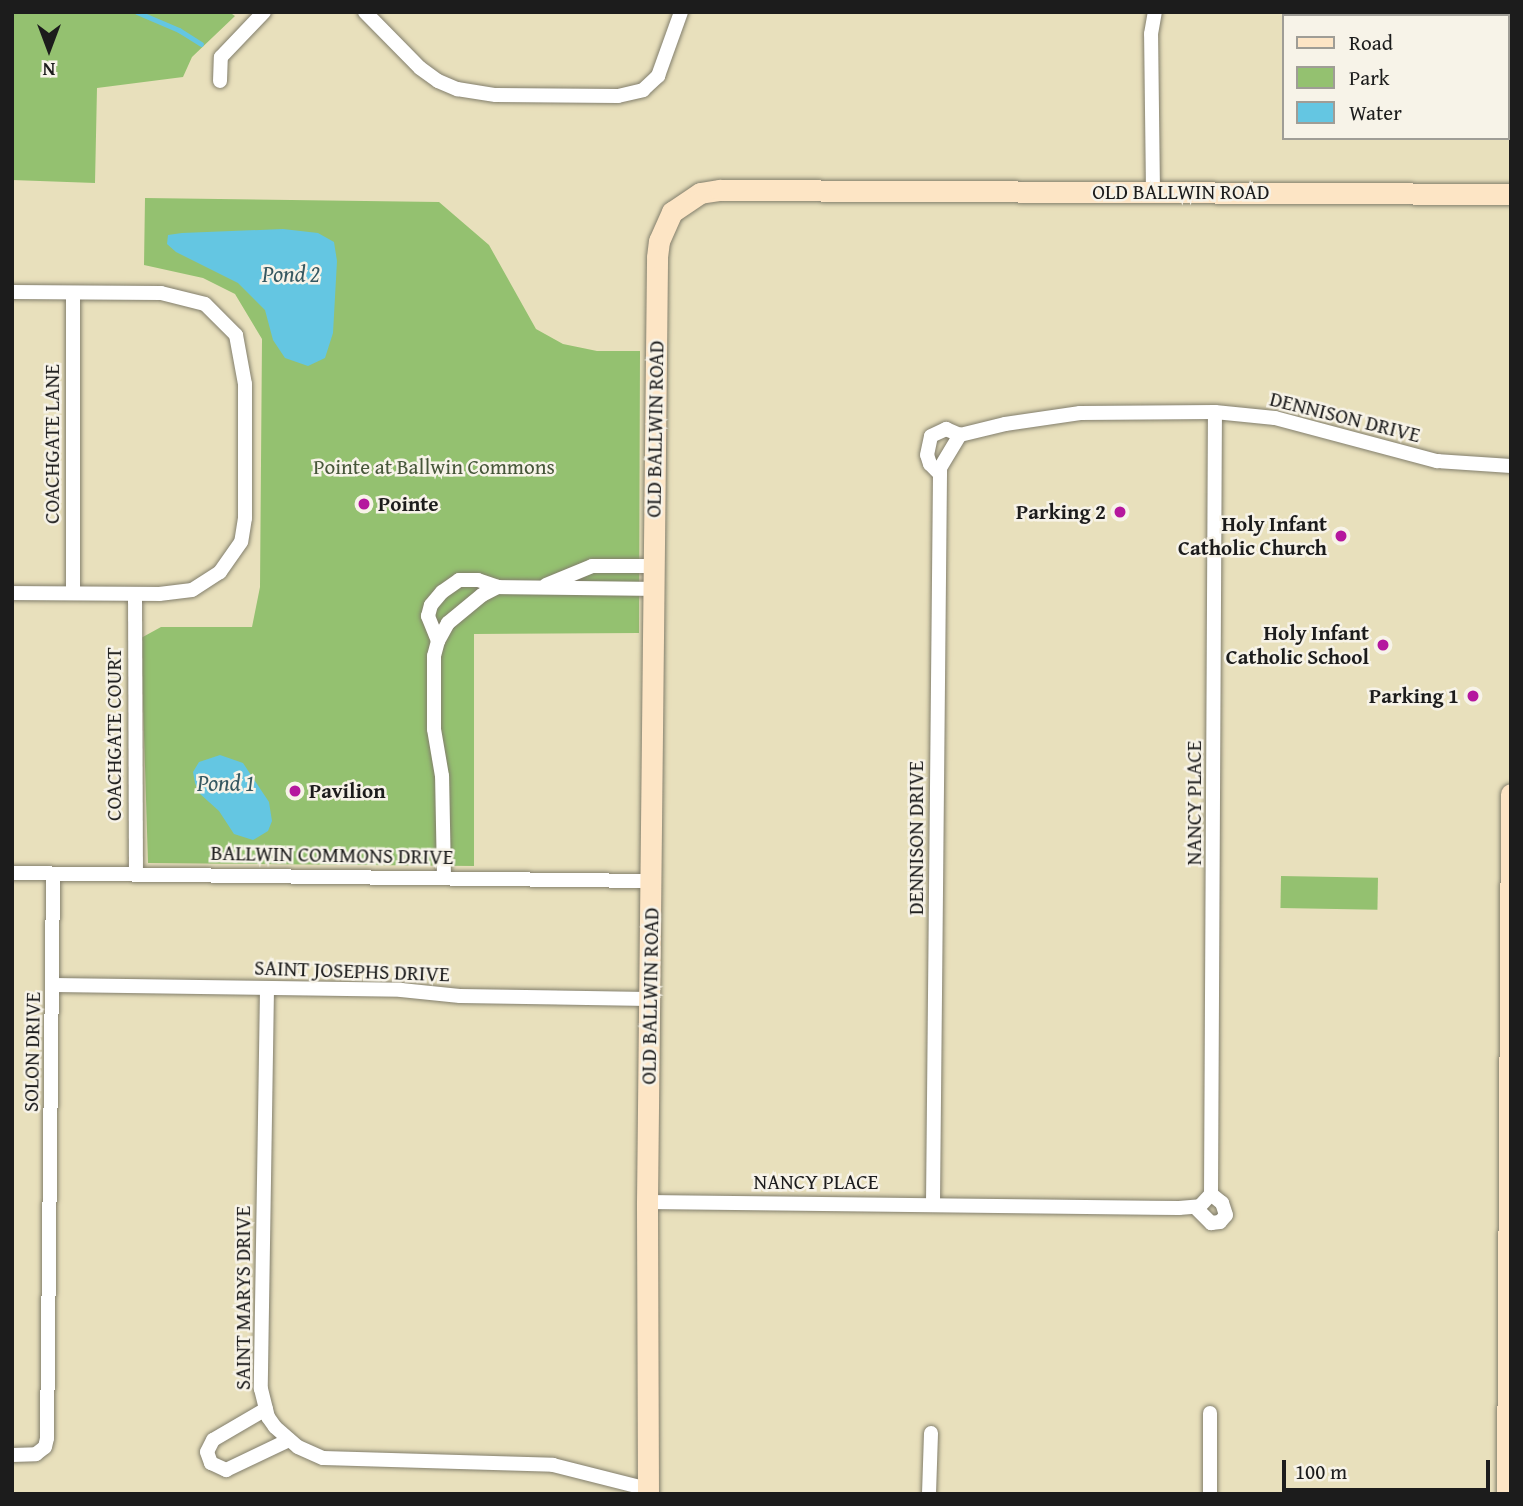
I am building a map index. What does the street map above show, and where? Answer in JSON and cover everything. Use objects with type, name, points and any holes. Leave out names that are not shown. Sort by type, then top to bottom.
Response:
[{"type":"street","points":[[220,81],[221,57],[264,12]]},
{"type":"street","points":[[365,12],[420,68],[438,81],[457,89],[496,95],[618,96],[643,90],[657,76],[681,12]]},
{"type":"street","points":[[1153,192],[1152,34],[1155,12]]},
{"type":"street","name":"OLD BALLWIN ROAD","points":[[648,1491],[647,1202],[657,257],[664,228],[672,212],[685,200],[700,192],[720,190],[1511,194]]},
{"type":"street","points":[[12,292],[74,295],[161,293],[205,304],[227,323],[236,335],[242,351],[245,384],[245,518],[241,542],[220,572],[192,590],[135,594],[12,593]]},
{"type":"street","name":"COACHGATE LANE","points":[[73,593],[74,295]]},
{"type":"street","name":"DENNISON DRIVE","points":[[940,474],[930,464],[927,455],[932,436],[946,429],[960,435],[1005,424],[1080,413],[1215,412],[1275,418],[1437,461],[1511,467]]},
{"type":"street","name":"NANCY PLACE","points":[[647,1202],[1195,1207],[1211,1223],[1220,1222],[1226,1215],[1222,1203],[1211,1194],[1215,412]]},
{"type":"street","name":"DENNISON DRIVE","points":[[933,1203],[940,474],[943,459],[960,435]]},
{"type":"street","points":[[542,587],[592,566],[653,566]]},
{"type":"street","points":[[438,641],[428,616],[431,604],[459,580],[478,580],[498,587],[653,589]]},
{"type":"street","points":[[444,877],[442,776],[434,729],[434,656],[438,641],[448,623],[461,611],[498,587]]},
{"type":"street","name":"COACHGATE COURT","points":[[135,594],[136,873]]},
{"type":"street","points":[[1507,1494],[1511,794]]},
{"type":"street","name":"BALLWIN COMMONS DRIVE","points":[[12,873],[652,881]]},
{"type":"street","name":"SOLON DRIVE","points":[[12,1455],[36,1454],[45,1447],[47,1438],[54,985],[53,874]]},
{"type":"street","name":"SAINT JOSEPHS DRIVE","points":[[54,985],[401,990],[460,996],[649,999]]},
{"type":"street","name":"SAINT MARYS DRIVE","points":[[267,989],[261,1390],[275,1427],[298,1447],[323,1458],[553,1465],[648,1491]]},
{"type":"street","points":[[1195,1207],[1211,1194]]},
{"type":"street","name":"SAINT MARYS DRIVE","points":[[266,1409],[213,1440],[207,1452],[211,1463],[226,1469],[289,1440]]},
{"type":"street","points":[[1210,1413],[1210,1494]]},
{"type":"street","points":[[929,1494],[931,1433]]},
{"type":"green space","points":[[12,12],[229,12],[235,16],[192,57],[183,77],[97,88],[95,183],[12,180]]},
{"type":"green space","name":"Pointe at Ballwin Commons","points":[[145,198],[439,202],[489,245],[536,329],[563,344],[597,351],[640,351],[639,633],[474,634],[474,866],[148,863],[141,638],[161,627],[252,627],[260,587],[262,339],[235,294],[203,278],[144,265]]},
{"type":"green space","points":[[1281,876],[1378,878],[1377,910],[1280,908]]},
{"type":"water","name":"Pond 2","points":[[283,229],[318,233],[334,242],[337,261],[333,333],[325,358],[308,366],[285,358],[273,340],[265,310],[238,283],[176,252],[167,244],[168,235],[182,233]]},
{"type":"water","name":"Pond 1","points":[[220,755],[243,763],[269,802],[272,821],[268,831],[253,840],[234,834],[219,811],[199,793],[195,783],[193,772],[199,762]]},
{"type":"waterway","points":[[137,12],[179,30],[201,44]]},
{"type":"place","name":"Pointe","points":[[364,504]]},
{"type":"place","name":"Parking 2","points":[[1120,512]]},
{"type":"place","name":"Holy Infant Catholic Church","points":[[1341,536]]},
{"type":"place","name":"Holy Infant Catholic School","points":[[1383,645]]},
{"type":"place","name":"Parking 1","points":[[1473,696]]},
{"type":"place","name":"Pavilion","points":[[295,791]]}]
